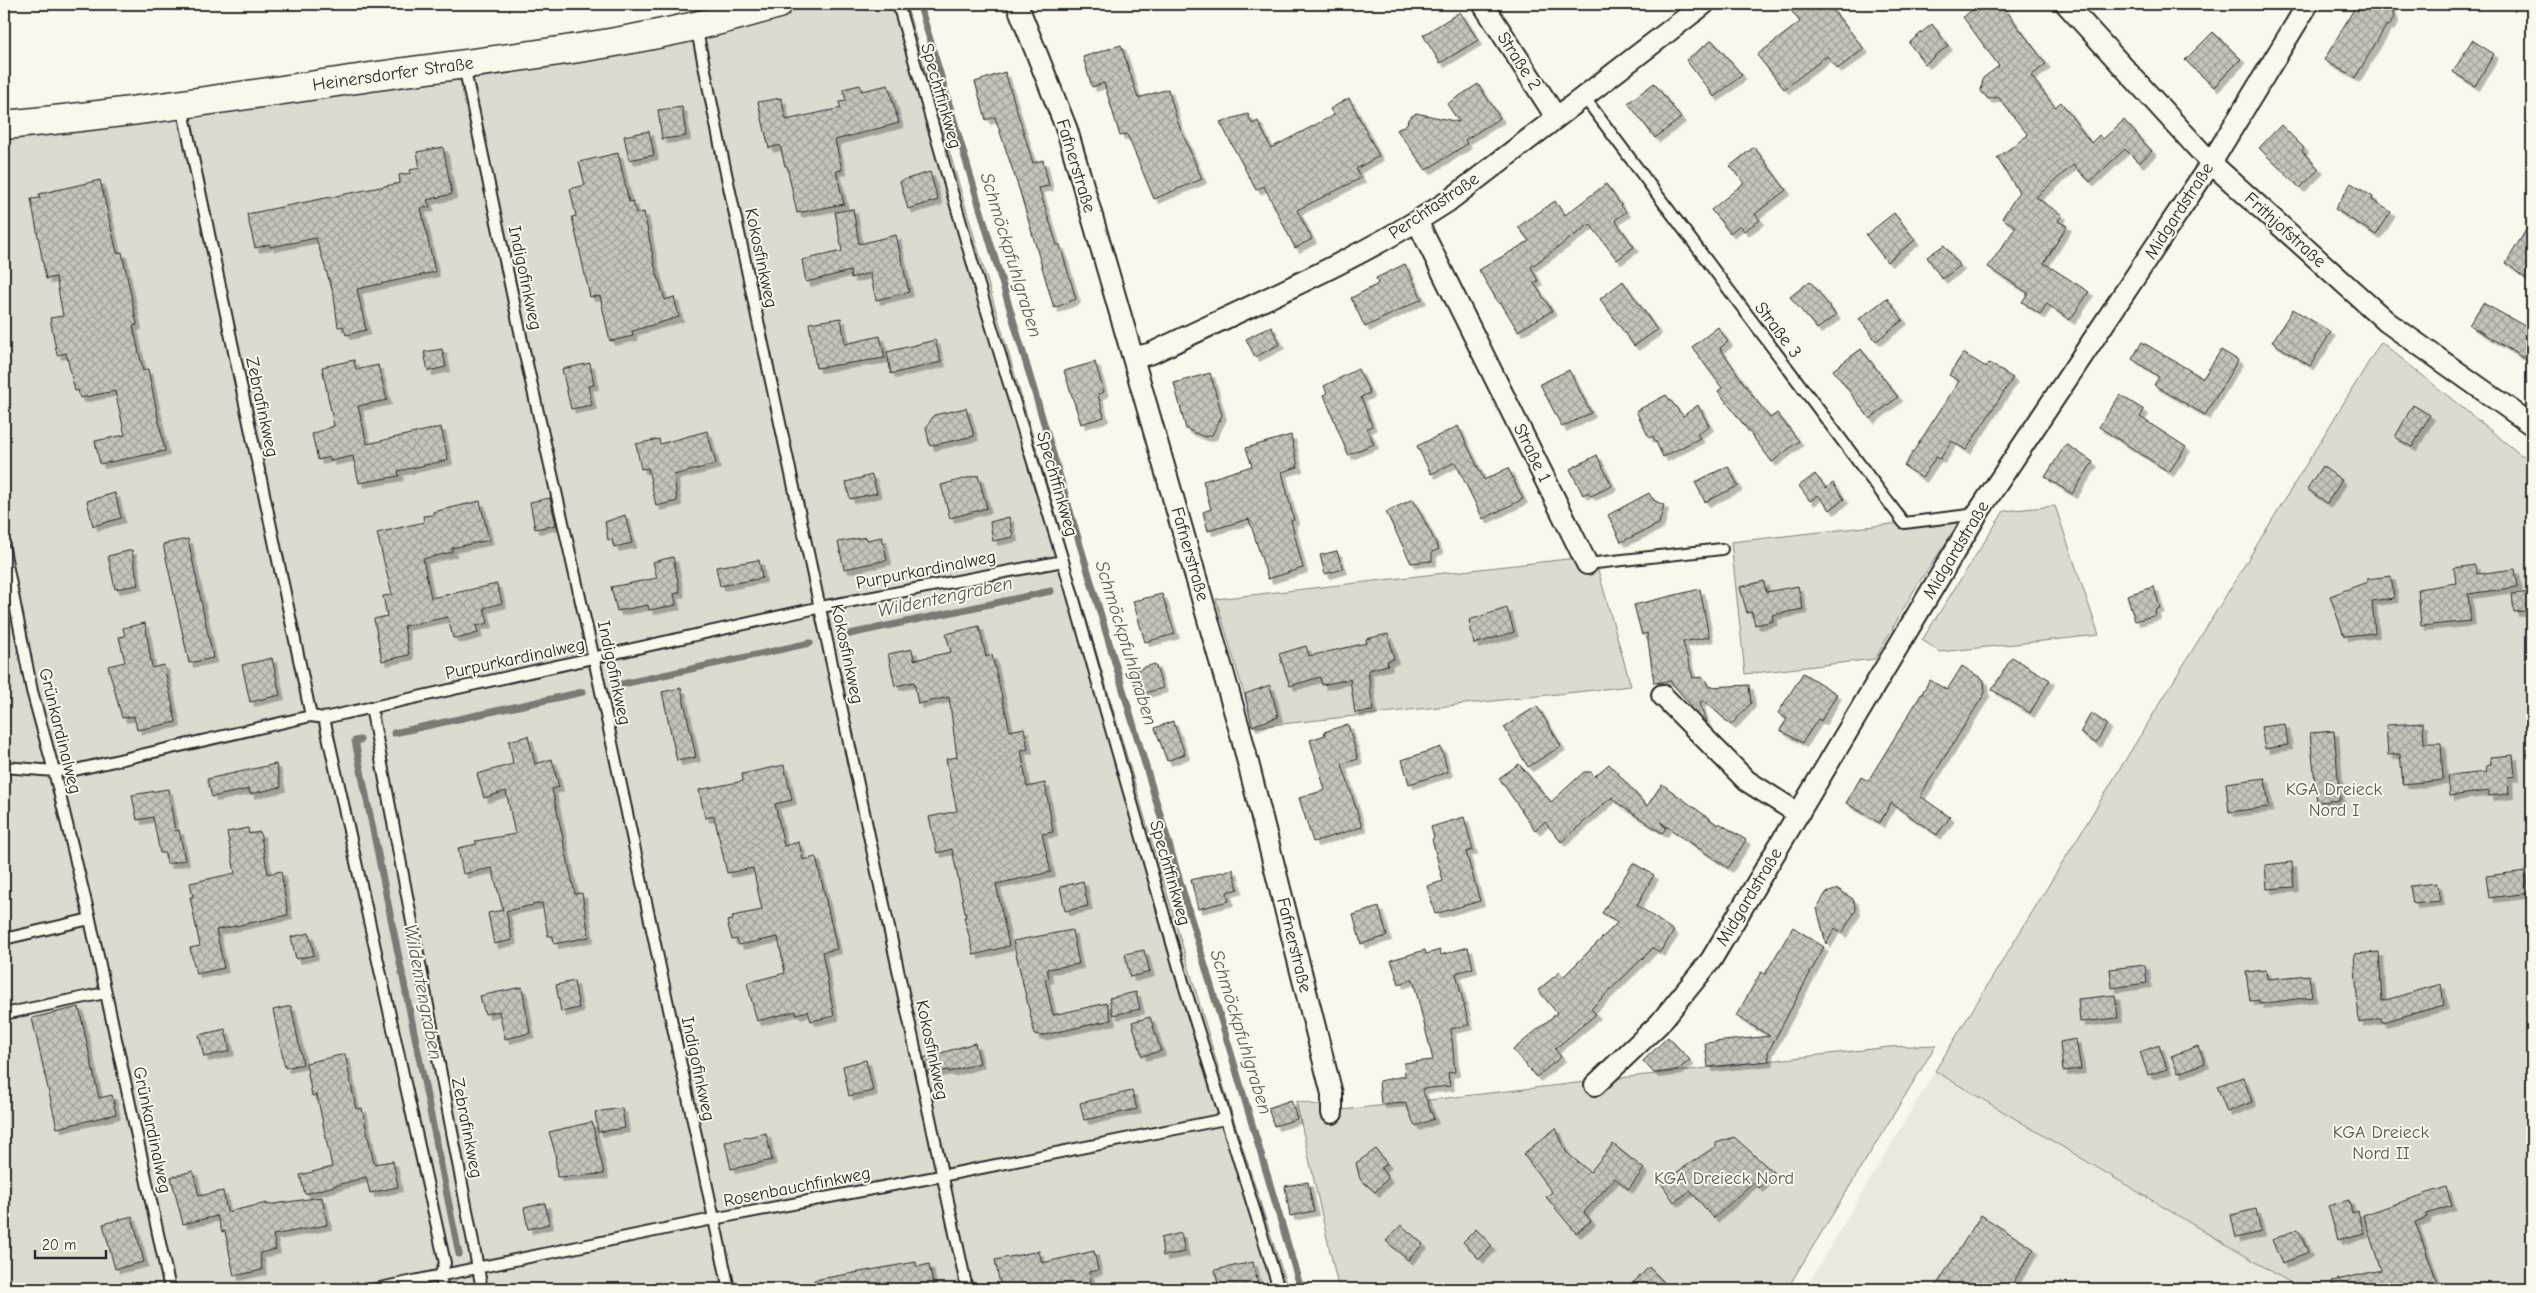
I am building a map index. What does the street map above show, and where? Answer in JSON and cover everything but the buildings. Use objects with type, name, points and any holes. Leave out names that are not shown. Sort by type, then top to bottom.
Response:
[{"type":"main road","name":"Heinersdorfer Straße","points":[[4,125],[182,104],[580,48],[696,25],[778,4]]},
{"type":"street","name":"Fafnerstraße","points":[[1017,4],[1067,130],[1240,731],[1332,1094],[1332,1113]]},
{"type":"street","name":"Straße 2","points":[[1483,4],[1556,117]]},
{"type":"street","name":"Perchtastraße","points":[[1133,358],[1152,353],[1362,252],[1417,221],[1446,202],[1704,4]]},
{"type":"street","name":"Frithjofstraße","points":[[2066,4],[2211,163],[2388,322],[2532,425]]},
{"type":"street","name":"Midgardstraße","points":[[1595,1085],[1659,1024],[1711,960],[1977,514],[2211,163],[2308,4]]},
{"type":"street","name":"Straße 1","points":[[1417,221],[1587,564]]},
{"type":"street","points":[[1662,694],[1747,781],[1799,814]]},
{"type":"lane","name":"Spechtfinkweg","points":[[898,4],[975,272],[1063,561],[1225,1119],[1279,1289]]},
{"type":"lane","name":"Kokosfinkweg","points":[[696,25],[723,160],[821,607],[941,1176],[967,1289]]},
{"type":"lane","name":"Indigofinkweg","points":[[463,64],[523,345],[594,659],[729,1289]]},
{"type":"lane","name":"Straße 3","points":[[1584,97],[1904,523],[1977,514]]},
{"type":"lane","name":"Zebrafinkweg","points":[[182,104],[311,716]]},
{"type":"lane","name":"Grünkardinalweg","points":[[4,549],[32,691],[54,771],[90,919],[170,1289]]},
{"type":"lane","name":"Straße 1","points":[[1587,564],[1722,549]]},
{"type":"lane","name":"Purpurkardinalweg","points":[[4,768],[54,771],[75,770],[311,716],[324,718],[821,607],[1063,561]]},
{"type":"lane","name":"Zebrafinkweg","points":[[371,707],[482,1289]]},
{"type":"lane","points":[[324,718],[445,1263],[440,1276],[443,1289]]},
{"type":"lane","points":[[4,939],[90,919]]},
{"type":"lane","points":[[4,1014],[105,993]]},
{"type":"lane","name":"Rosenbauchfinkweg","points":[[375,1289],[714,1219],[1225,1119]]},
{"type":"shaded area","points":[[1935,1071],[2301,1289],[1805,1289]]},
{"type":"green space","points":[[778,4],[906,4],[1231,1111],[1288,1289],[4,1289],[4,125]]},
{"type":"green space","name":"KGA Dreieck Nord I","points":[[2381,342],[2521,455],[2532,457],[2532,1289],[2301,1289],[1935,1071]]},
{"type":"green space","points":[[2055,506],[2099,635],[1940,652],[1922,640],[2004,511]]},
{"type":"green space","points":[[1964,516],[1916,587],[1875,659],[1745,674],[1731,542]]},
{"type":"green space","points":[[1594,556],[1631,686],[1254,727],[1216,599]]},
{"type":"green space","name":"KGA Dreieck Nord","points":[[1936,1045],[1787,1289],[1342,1289],[1337,1282],[1296,1101],[1343,1110],[1889,1047]]},
{"type":"waterway","name":"Schmöckpfuhlgraben","points":[[920,6],[1301,1289]]},
{"type":"waterway","name":"Wildentengraben","points":[[845,635],[1051,591]]},
{"type":"waterway","name":"Wildentengraben","points":[[618,685],[810,643]]},
{"type":"waterway","name":"Wildentengraben","points":[[394,733],[583,692]]},
{"type":"waterway","name":"Wildentengraben","points":[[360,740],[355,741],[459,1254]]},
{"type":"park label","name":"KGA Dreieck Nord II","points":[[2381,1142]]}]
